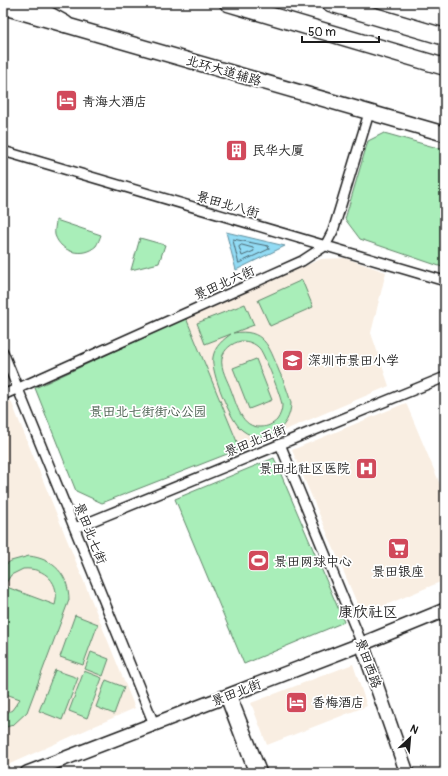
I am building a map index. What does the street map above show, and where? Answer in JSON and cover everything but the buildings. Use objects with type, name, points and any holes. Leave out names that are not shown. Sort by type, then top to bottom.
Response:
[{"type":"highway","points":[[27,3],[65,24]]},
{"type":"highway","points":[[228,3],[445,67]]},
{"type":"highway","points":[[330,3],[445,37]]},
{"type":"main road","name":"北环大道辅路","points":[[3,7],[445,134]]},
{"type":"street","points":[[325,246],[338,219],[369,113]]},
{"type":"street","name":"景田北八街","points":[[3,151],[445,281]]},
{"type":"street","name":"景田北六街","points":[[3,395],[302,261],[325,246]]},
{"type":"street","name":"景田北七街","points":[[3,352],[154,724]]},
{"type":"street","name":"景田北五街","points":[[75,528],[445,377]]},
{"type":"street","name":"景田西路","points":[[280,444],[362,644],[406,773]]},
{"type":"street","name":"景田北街","points":[[27,773],[362,644],[445,610]]},
{"type":"street","points":[[228,695],[254,773]]},
{"type":"street","points":[[228,695],[262,773]]},
{"type":"shaded area","name":"深圳市景田小学","points":[[345,258],[386,272],[371,333],[389,386],[240,449],[186,318],[321,259]]},
{"type":"shaded area","points":[[11,401],[135,708],[3,767],[3,404]]},
{"type":"shaded area","points":[[406,403],[445,496],[445,580],[362,615],[292,450]]},
{"type":"shaded area","points":[[353,664],[367,706],[267,745],[251,703]]},
{"type":"green space","points":[[384,133],[445,150],[445,268],[360,239],[345,219],[368,141]]},
{"type":"green space","points":[[56,220],[101,235],[96,246],[91,250],[79,253],[67,250],[58,241],[55,235]]},
{"type":"green space","points":[[140,238],[165,245],[159,263],[131,270]]},
{"type":"green space","points":[[302,280],[313,307],[270,326],[258,300]]},
{"type":"green space","points":[[245,304],[254,325],[233,333],[252,333],[259,336],[264,341],[272,354],[291,403],[287,420],[275,433],[268,436],[259,437],[251,435],[237,425],[222,396],[213,364],[213,357],[217,346],[231,334],[205,344],[197,323]],"holes":[[[241,341],[254,344],[260,349],[276,385],[281,400],[282,409],[277,420],[270,425],[261,427],[254,426],[244,420],[223,371],[222,358],[225,352],[232,345]]]},
{"type":"green space","name":"景田北七街街心公园","points":[[186,318],[240,449],[102,503],[76,491],[35,388]]},
{"type":"green space","points":[[256,359],[272,400],[249,409],[233,368]]},
{"type":"green space","name":"景田网球中心","points":[[274,458],[344,622],[244,664],[175,499]]},
{"type":"green space","points":[[29,556],[46,561],[53,565],[63,576],[68,591],[69,600],[27,712],[13,725],[3,728],[3,715],[12,710],[20,699],[3,693],[3,566],[11,561]],"holes":[[[23,569],[31,569],[50,578],[56,590],[55,605],[4,586],[11,575]]]},
{"type":"green space","points":[[75,615],[98,624],[83,665],[60,657]]},
{"type":"green space","points":[[91,652],[109,659],[103,676],[85,669]]},
{"type":"green space","points":[[55,670],[78,678],[62,720],[39,711]]},
{"type":"green space","points":[[84,671],[102,678],[87,718],[69,711]]},
{"type":"green space","points":[[106,680],[124,687],[114,714],[96,707]]},
{"type":"water","points":[[226,232],[285,246],[236,270]]},
{"type":"place","name":"青海大酒店","points":[[66,101]]},
{"type":"place","name":"民华大厦","points":[[236,150]]},
{"type":"place","name":"深圳市景田小学","points":[[292,360]]},
{"type":"place","name":"景田北社区医院","points":[[366,468]]},
{"type":"place","name":"景田银座","points":[[398,549]]},
{"type":"place","name":"景田网球中心","points":[[259,561]]},
{"type":"place","name":"香梅酒店","points":[[297,702]]},
{"type":"district","name":"康欣社区","points":[[368,612]]}]
